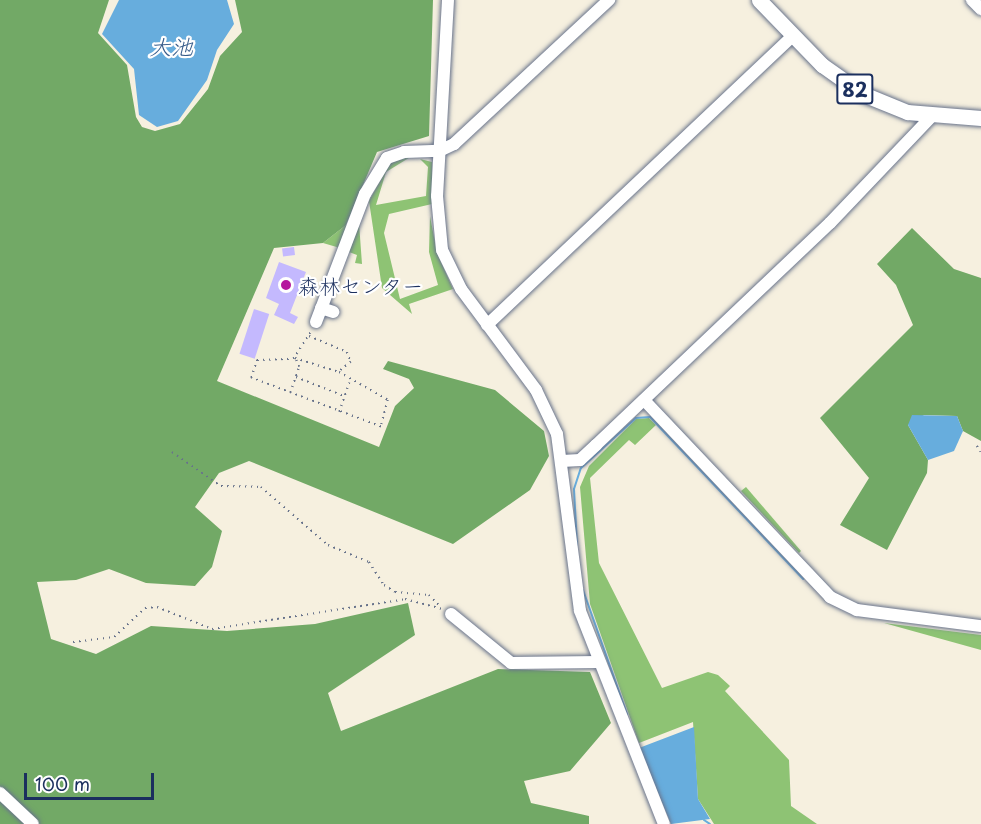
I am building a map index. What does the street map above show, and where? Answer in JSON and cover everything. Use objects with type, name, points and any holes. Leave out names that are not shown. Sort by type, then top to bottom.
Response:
[{"type":"main road","name":"82","points":[[759,0],[793,36],[863,93],[932,116],[981,118]]},
{"type":"street","points":[[448,0],[439,151],[442,250],[487,325],[549,412],[562,461],[573,585],[599,662],[664,824]]},
{"type":"street","points":[[316,322],[327,310],[379,167],[404,152],[439,151],[454,144],[609,0]]},
{"type":"street","points":[[972,0],[981,9]]},
{"type":"street","points":[[487,325],[793,36]]},
{"type":"street","points":[[562,461],[580,460],[839,215],[932,116]]},
{"type":"street","points":[[644,400],[830,597],[857,610],[981,626]]},
{"type":"street","points":[[447,612],[511,663],[599,662]]},
{"type":"street","points":[[0,793],[33,824]]},
{"type":"path","points":[[289,394],[296,377],[295,358],[316,322]]},
{"type":"path","points":[[309,336],[347,352],[351,362],[339,372]]},
{"type":"path","points":[[295,358],[339,372],[349,382],[390,405],[381,427],[251,378],[257,360],[295,358]]},
{"type":"path","points":[[296,377],[344,396]]},
{"type":"path","points":[[339,413],[349,382]]},
{"type":"path","points":[[977,446],[981,452]]},
{"type":"path","points":[[172,452],[221,486],[261,487],[278,497],[328,545],[369,562],[384,585],[395,592],[429,595],[447,612]]},
{"type":"path","points":[[73,642],[114,637],[145,608],[157,607],[212,629],[405,599],[447,612]]},
{"type":"green space","points":[[0,0],[109,0],[98,33],[127,65],[136,117],[142,127],[155,131],[180,124],[208,89],[220,56],[242,32],[235,0],[433,0],[429,136],[377,152],[346,225],[323,243],[274,248],[217,381],[379,447],[395,406],[414,388],[409,379],[383,369],[388,361],[495,390],[544,431],[549,456],[530,490],[453,544],[249,461],[219,473],[195,507],[222,531],[212,567],[195,586],[146,583],[109,569],[76,580],[37,582],[51,639],[96,654],[151,626],[227,631],[315,624],[408,603],[415,635],[328,693],[341,731],[498,669],[590,672],[611,723],[570,771],[524,781],[531,803],[589,816],[589,824],[0,824]]},
{"type":"green space","points":[[412,156],[386,172],[376,205],[426,196],[428,167],[420,159],[432,162],[432,204],[389,214],[384,233],[400,299],[438,285],[429,252],[430,216],[437,253],[453,289],[409,304],[412,314],[382,288],[369,201],[390,163]]},
{"type":"green space","points":[[359,223],[362,264],[355,263],[357,255],[349,252]]},
{"type":"green space","points":[[350,224],[340,248],[323,243],[346,225]]},
{"type":"green space","points":[[912,228],[954,269],[981,278],[981,441],[963,431],[957,416],[924,415],[908,425],[928,460],[927,473],[887,550],[840,525],[869,478],[820,418],[913,325],[896,285],[877,264]]},
{"type":"green space","points":[[649,418],[656,425],[635,445],[629,440],[590,478],[599,563],[662,688],[708,672],[718,675],[730,686],[725,691],[789,760],[791,806],[817,824],[714,824],[698,799],[693,722],[639,743],[590,604],[580,487],[589,466],[636,419]]},
{"type":"green space","points":[[746,487],[801,551],[799,553],[741,491]]},
{"type":"green space","points":[[884,623],[981,635],[981,650]]},
{"type":"water","name":"大池","points":[[119,0],[227,0],[234,24],[217,50],[207,80],[178,121],[157,127],[139,115],[134,69],[102,34]]},
{"type":"water","points":[[912,415],[957,416],[963,431],[954,451],[928,460],[908,425]]},
{"type":"water","points":[[694,727],[698,799],[710,819],[671,824],[639,748]]},
{"type":"building","points":[[294,247],[295,255],[283,256],[282,248]]},
{"type":"building","name":"森林センター","points":[[279,262],[306,272],[290,313],[298,317],[294,324],[274,315],[279,304],[266,298]]},
{"type":"building","points":[[254,309],[269,314],[255,359],[239,354]]},
{"type":"waterway","points":[[577,545],[574,489],[581,468],[636,418],[650,417],[803,579]]},
{"type":"waterway","points":[[583,590],[627,714]]},
{"type":"waterway","points":[[704,820],[710,824]]},
{"type":"place","name":"森林センター","points":[[286,285]]}]
